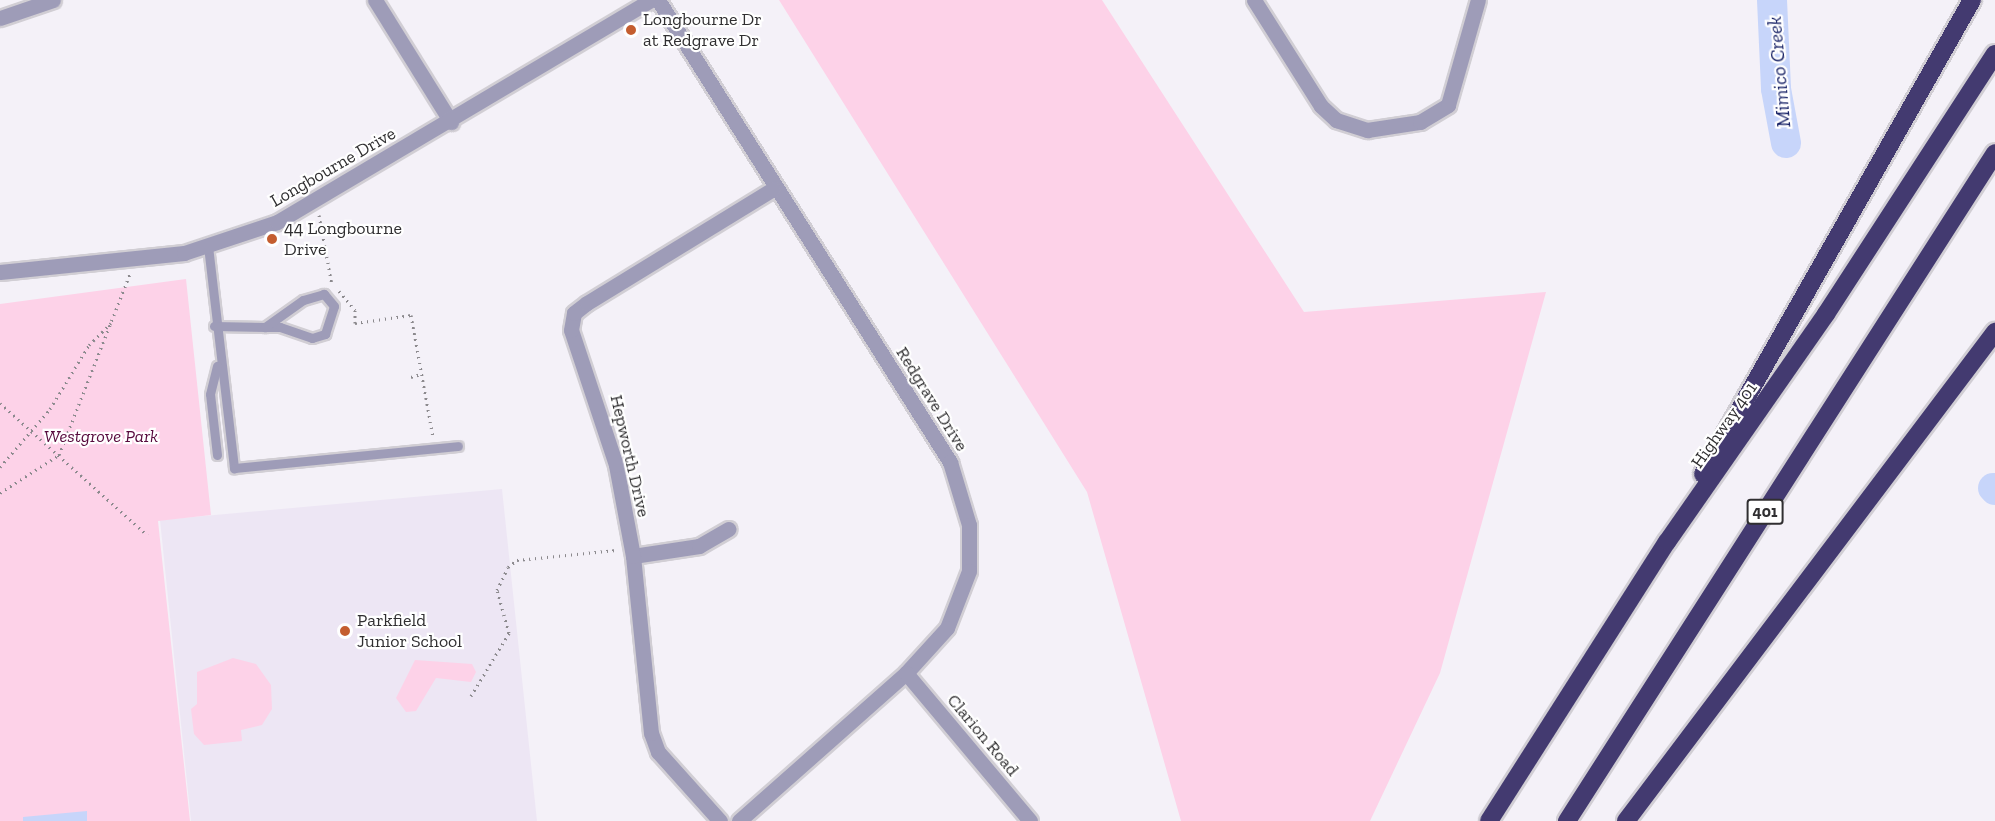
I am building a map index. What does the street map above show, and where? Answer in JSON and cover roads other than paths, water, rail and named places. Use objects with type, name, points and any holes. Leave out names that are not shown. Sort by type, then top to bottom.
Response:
[{"type":"highway","points":[[1666,542],[1842,220],[1972,0]]},
{"type":"highway","name":"Highway 401","points":[[1489,821],[1666,542],[1832,304],[1995,54]]},
{"type":"highway","name":"401","points":[[1567,821],[1995,153]]},
{"type":"highway","points":[[1626,821],[1995,332]]},
{"type":"street","points":[[0,18],[53,0]]},
{"type":"street","points":[[375,0],[452,122]]},
{"type":"street","name":"Longbourne Drive","points":[[0,272],[134,259],[208,246],[277,222],[452,122],[651,0]]},
{"type":"street","name":"Redgrave Drive","points":[[658,0],[773,189],[950,462],[969,525],[969,571],[947,628],[906,674],[739,821]]},
{"type":"street","points":[[1254,0],[1322,106],[1336,120],[1367,130],[1420,122],[1448,105],[1478,0]]},
{"type":"street","name":"Hepworth Drive","points":[[720,821],[658,752],[651,733],[632,552],[609,438],[574,349],[574,313],[773,189]]},
{"type":"street","points":[[632,552],[699,546],[728,530]]},
{"type":"street","name":"Clarion Road","points":[[906,674],[1030,821]]},
{"type":"lane","points":[[208,246],[214,326],[234,468],[458,446]]},
{"type":"lane","points":[[214,326],[265,327],[312,338],[325,334],[334,306],[324,294],[303,300],[265,327]]},
{"type":"lane","points":[[217,455],[210,394],[219,360]]},
{"type":"water","points":[[87,811],[87,821],[23,821],[23,817]]},
{"type":"waterway","name":"Mimico Creek","points":[[1772,0],[1776,89],[1786,143]]},
{"type":"waterway","points":[[1761,42],[1772,30]]},
{"type":"place","name":"Longbourne Dr at Redgrave Dr","points":[[631,30]]},
{"type":"place","name":"44 Longbourne Drive","points":[[272,239]]},
{"type":"place","name":"Parkfield Junior School","points":[[345,631]]},
{"type":"park label","name":"Westgrove Park","points":[[101,436]]}]
